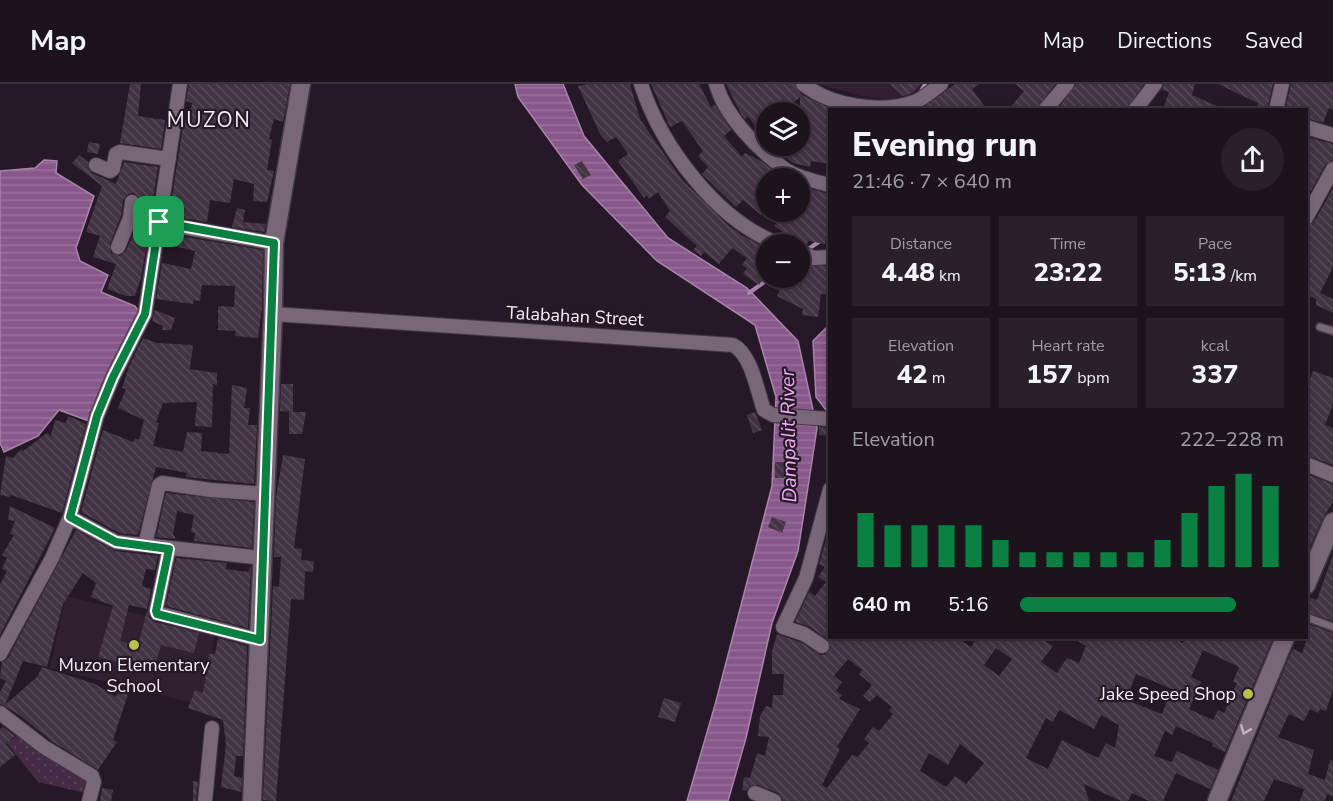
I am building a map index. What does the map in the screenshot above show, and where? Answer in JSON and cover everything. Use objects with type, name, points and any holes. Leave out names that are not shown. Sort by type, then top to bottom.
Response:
[{"type":"street","points":[[0,654],[52,558],[70,517],[97,416],[113,377],[145,314],[180,84]]},
{"type":"street","points":[[252,801],[266,494],[274,243],[302,84]]},
{"type":"street","points":[[716,84],[718,94],[737,123],[783,168],[809,179],[828,184]]},
{"type":"street","points":[[803,84],[813,93],[864,108],[916,102],[940,84]]},
{"type":"street","points":[[1047,108],[1067,84]]},
{"type":"street","points":[[1140,108],[1155,84]]},
{"type":"street","points":[[1276,108],[1282,84]]},
{"type":"street","points":[[647,86],[672,148],[717,204],[744,226],[760,234]]},
{"type":"street","points":[[1308,128],[1333,135]]},
{"type":"street","points":[[96,165],[110,171],[113,169],[116,154],[120,152],[169,159]]},
{"type":"street","points":[[1308,213],[1315,195],[1329,184],[1333,169]]},
{"type":"street","points":[[118,247],[130,218],[132,202]]},
{"type":"street","points":[[130,218],[274,243]]},
{"type":"street","points":[[810,256],[828,257]]},
{"type":"street","name":"Talabahan Street","points":[[273,314],[733,345],[741,349],[746,358],[764,410],[777,415],[828,419]]},
{"type":"street","points":[[1308,465],[1333,475]]},
{"type":"street","points":[[145,545],[159,485],[162,483],[211,490],[266,494]]},
{"type":"street","points":[[822,646],[804,634],[783,627],[806,578],[828,496]]},
{"type":"street","points":[[70,517],[116,542],[263,558]]},
{"type":"street","points":[[1308,581],[1329,542],[1333,522]]},
{"type":"street","points":[[169,549],[157,614],[260,640]]},
{"type":"street","points":[[1217,801],[1285,639]]},
{"type":"street","points":[[0,713],[44,747],[92,776],[94,782],[89,801]]},
{"type":"street","points":[[205,801],[212,729]]},
{"type":"street","points":[[755,793],[774,801]]},
{"type":"lane","points":[[1320,327],[1333,331]]},
{"type":"lane","points":[[1308,618],[1333,627]]},
{"type":"shaded area","points":[[817,84],[928,85],[906,101],[861,96]]},
{"type":"shaded area","name":"Muzon Elementary School","points":[[66,596],[172,623],[206,628],[214,637],[212,653],[229,656],[222,710],[50,668]]},
{"type":"shaded area","points":[[21,733],[89,780],[85,793],[38,782],[7,743]]},
{"type":"water","name":"Dampalit River","points":[[515,84],[563,84],[584,136],[668,238],[747,288],[798,341],[817,428],[798,551],[772,623],[746,738],[728,801],[687,801],[715,705],[772,486],[776,397],[755,325],[657,261],[582,185],[518,97]]},
{"type":"water","points":[[44,160],[57,161],[56,173],[94,196],[76,248],[80,261],[108,275],[101,292],[135,306],[141,315],[89,421],[59,410],[38,436],[4,452],[0,443],[0,171],[35,168]]},
{"type":"water","points":[[828,326],[828,413],[816,397],[813,341]]},
{"type":"building","points":[[130,84],[141,84],[138,116],[165,120],[161,149],[120,143]]},
{"type":"building","points":[[189,84],[290,84],[283,122],[274,119],[269,139],[272,140],[267,170],[274,171],[267,202],[253,201],[254,184],[234,179],[230,203],[210,200],[207,222],[169,216],[184,120],[189,121],[192,103],[186,101]]},
{"type":"building","points":[[630,84],[640,119],[682,180],[728,225],[756,243],[756,283],[743,274],[747,268],[742,265],[747,258],[732,248],[719,264],[704,252],[701,256],[693,250],[697,246],[665,217],[670,211],[658,192],[649,199],[647,195],[644,198],[618,161],[628,154],[616,137],[607,142],[600,134],[578,86]]},
{"type":"building","points":[[651,84],[699,84],[711,107],[715,105],[731,130],[724,136],[742,157],[745,153],[770,168],[756,168],[756,211],[743,200],[736,207],[702,174],[708,167],[698,156],[703,151],[682,121],[670,127]]},
{"type":"building","points":[[726,84],[794,84],[802,95],[830,108],[828,108],[828,164],[811,161],[810,167],[793,163],[784,156],[810,156],[810,102],[800,102],[800,97],[795,102],[756,102],[756,127],[748,116],[745,119]]},
{"type":"building","points":[[890,84],[920,84],[912,93],[903,96]]},
{"type":"building","points":[[955,84],[979,84],[972,89],[986,108],[922,108]]},
{"type":"building","points":[[1015,84],[1055,84],[1037,108],[1010,108],[1024,91]]},
{"type":"building","points":[[1076,84],[1144,84],[1127,108],[1058,108]]},
{"type":"building","points":[[1164,84],[1195,84],[1192,95],[1221,108],[1164,108],[1169,92],[1162,90]]},
{"type":"building","points":[[1218,84],[1273,84],[1267,108],[1257,108],[1258,103]]},
{"type":"building","points":[[1291,84],[1333,84],[1333,110],[1329,108],[1323,123],[1308,119],[1308,108],[1285,108]]},
{"type":"building","points":[[1308,138],[1333,144],[1333,160],[1325,165],[1311,191],[1308,190]]},
{"type":"building","points":[[89,142],[100,144],[98,154],[87,152]]},
{"type":"building","points":[[79,155],[88,162],[92,173],[116,184],[124,162],[158,167],[151,213],[140,211],[140,198],[134,193],[128,194],[123,200],[121,216],[110,244],[111,253],[120,256],[126,251],[136,228],[149,230],[141,278],[135,296],[126,296],[107,289],[116,264],[93,257],[100,236],[86,232],[102,186],[72,163]]},
{"type":"building","points":[[582,161],[591,175],[583,179],[574,165]]},
{"type":"building","points":[[1333,188],[1333,267],[1320,293],[1333,299],[1333,313],[1316,305],[1316,299],[1308,295],[1308,226],[1314,222]]},
{"type":"building","points":[[810,189],[828,193],[825,244],[810,241],[810,234],[786,234],[774,226],[777,222],[810,222]]},
{"type":"building","points":[[237,208],[245,210],[243,222],[266,224],[264,232],[232,227]]},
{"type":"building","points":[[167,234],[263,250],[262,309],[258,338],[235,336],[236,331],[218,330],[218,306],[234,307],[235,286],[202,285],[200,301],[194,300],[193,304],[156,299],[162,263],[191,269],[195,251],[165,244]]},
{"type":"building","points":[[810,265],[828,266],[828,295],[821,294],[818,317],[802,315],[803,309],[777,296],[779,291],[774,288],[810,288]]},
{"type":"building","points":[[155,310],[175,318],[171,330],[162,330],[163,326],[152,321]]},
{"type":"building","points":[[143,338],[157,343],[193,345],[190,369],[217,373],[217,385],[213,384],[212,427],[195,426],[197,402],[163,403],[156,422],[159,423],[153,446],[183,452],[187,432],[202,433],[201,451],[229,454],[232,385],[247,388],[244,408],[250,408],[248,425],[257,425],[254,484],[186,477],[187,473],[156,467],[138,535],[119,533],[81,512],[103,430],[133,442],[135,438],[139,440],[144,420],[118,408],[126,389],[122,388],[129,366]]},
{"type":"building","points":[[1313,371],[1333,378],[1333,405],[1325,425],[1333,428],[1333,465],[1308,456],[1309,382]]},
{"type":"building","points":[[281,384],[293,384],[293,412],[280,411]]},
{"type":"building","points":[[289,412],[306,412],[302,434],[289,434]]},
{"type":"building","points":[[755,412],[762,430],[753,433],[747,415]]},
{"type":"building","points":[[68,416],[86,424],[62,513],[11,495],[10,497],[0,495],[6,456],[13,458],[21,449],[23,451],[47,433],[51,436],[55,420],[66,423]]},
{"type":"building","points":[[819,427],[828,428],[828,436],[819,435]]},
{"type":"building","points":[[283,455],[305,459],[294,548],[302,549],[301,560],[314,561],[313,572],[305,571],[304,600],[291,599],[276,801],[263,800],[273,586],[279,587],[281,557],[274,557],[276,498]]},
{"type":"building","points":[[775,462],[784,462],[784,478],[775,478]]},
{"type":"building","points":[[1308,475],[1333,484],[1333,502],[1308,551]]},
{"type":"building","points":[[166,493],[254,502],[252,548],[194,541],[195,533],[191,532],[194,515],[177,511],[173,535],[175,539],[156,537]]},
{"type":"building","points":[[10,506],[55,528],[0,635],[0,585],[7,571],[2,569],[7,558],[2,555],[14,535],[10,534],[15,521],[8,520]]},
{"type":"building","points":[[772,517],[786,522],[782,533],[768,527]]},
{"type":"building","points":[[76,530],[115,551],[158,556],[155,570],[146,569],[142,586],[151,589],[147,609],[129,605],[120,641],[138,646],[147,610],[154,622],[199,633],[194,653],[161,645],[153,672],[98,657],[113,606],[91,597],[96,583],[83,573],[63,604],[47,667],[23,661],[5,705],[37,677],[42,667],[95,684],[116,697],[119,688],[129,691],[113,740],[117,742],[98,770],[53,742],[18,714],[0,704],[0,692],[6,681],[0,678],[2,662],[8,658]]},
{"type":"building","points":[[828,532],[828,639],[959,639],[971,647],[976,639],[1042,639],[1053,646],[1041,662],[1057,673],[1067,658],[1079,663],[1086,646],[1075,639],[1173,639],[1183,643],[1185,639],[1273,639],[1225,752],[1212,746],[1213,743],[1176,726],[1172,735],[1165,731],[1154,756],[1172,762],[1177,751],[1218,770],[1210,789],[1176,773],[1163,801],[1149,801],[1132,793],[1128,801],[1121,801],[1084,784],[1089,801],[783,801],[778,793],[758,785],[750,786],[746,791],[742,790],[744,777],[750,778],[757,753],[765,756],[769,737],[758,736],[760,716],[766,706],[772,708],[773,695],[783,695],[784,674],[772,674],[772,652],[777,634],[800,642],[821,655],[826,654],[831,647],[827,639],[809,626],[795,622],[809,592],[815,596],[826,582],[818,577],[825,567],[819,564]],"holes":[[[996,648],[1012,659],[999,676],[984,665]],[[1203,650],[1239,667],[1233,682],[1237,683],[1224,713],[1218,710],[1213,720],[1189,709],[1201,682],[1191,677]],[[848,659],[862,670],[859,674],[872,685],[863,696],[870,702],[877,695],[892,707],[889,711],[893,714],[879,731],[873,727],[864,739],[869,743],[858,757],[852,755],[827,788],[822,785],[840,749],[837,747],[860,709],[839,699],[842,695],[836,691],[842,682],[834,676]],[[1136,674],[1172,689],[1162,714],[1126,700]],[[1059,710],[1094,729],[1101,715],[1119,725],[1115,748],[1106,743],[1098,758],[1062,740],[1048,769],[1026,758],[1046,718],[1053,722]],[[960,744],[984,763],[966,784],[955,776],[946,787],[920,771],[929,753],[948,765]]]},
{"type":"building","points":[[1333,554],[1333,621],[1308,613],[1308,597],[1317,600]]},
{"type":"building","points":[[176,558],[227,563],[226,569],[248,572],[251,566],[248,628],[166,606]]},
{"type":"building","points":[[1308,624],[1333,633],[1333,690],[1326,711],[1320,709],[1318,713],[1310,709],[1304,721],[1289,714],[1278,737],[1314,750],[1308,774],[1325,780],[1330,760],[1333,761],[1333,796],[1327,794],[1325,801],[1300,801],[1304,789],[1274,779],[1264,801],[1231,801],[1289,657],[1293,649],[1302,653]]},
{"type":"building","points":[[218,638],[247,646],[243,756],[236,756],[234,776],[242,778],[241,792],[221,787],[226,745],[223,720],[188,708],[195,690],[203,693],[209,654],[215,654]]},
{"type":"building","points":[[664,698],[681,703],[675,722],[658,717]]},
{"type":"building","points":[[3,727],[15,736],[6,744],[15,755],[0,767],[0,729]]},
{"type":"building","points":[[193,781],[198,782],[196,801],[193,801]]},
{"type":"building","points":[[102,788],[113,790],[111,801],[100,801]]},
{"type":"waterway","points":[[920,93],[925,84]]},
{"type":"waterway","points":[[810,248],[820,241]]},
{"type":"waterway","points":[[749,293],[756,288]]},
{"type":"place","name":"Muzon Elementary School","points":[[134,645]]},
{"type":"place","name":"Jake Speed Shop","points":[[1248,694]]},
{"type":"district","name":"MUZON","points":[[209,120]]},
{"type":"route","points":[[159,222],[274,243],[260,640],[157,614],[169,549],[116,542],[70,517],[97,416],[113,377],[145,314],[159,222]]}]
